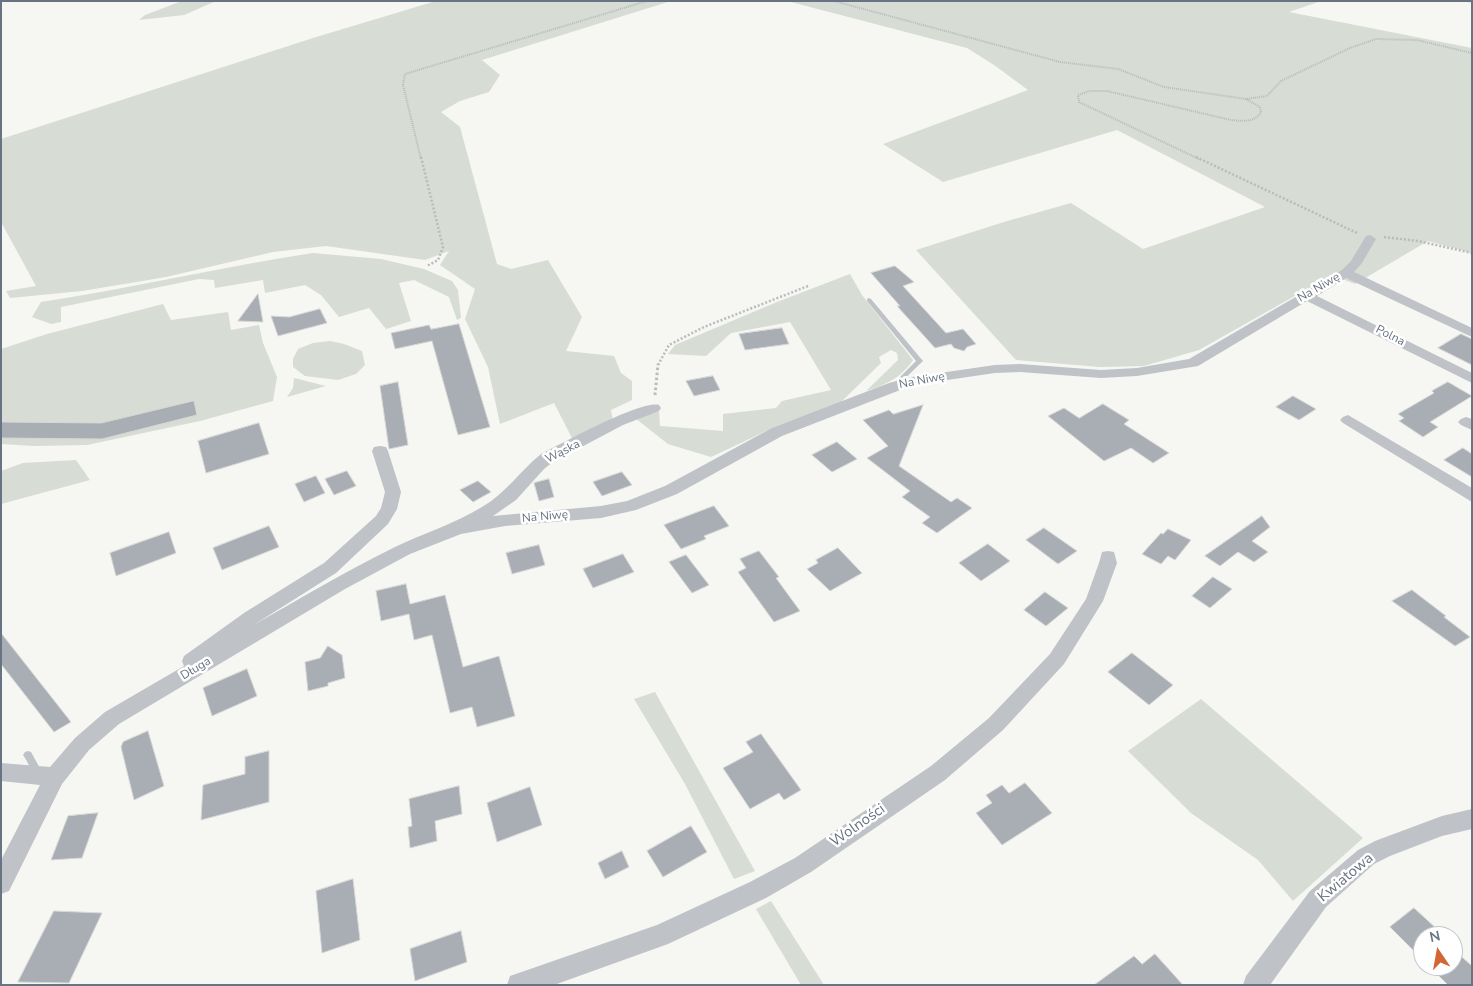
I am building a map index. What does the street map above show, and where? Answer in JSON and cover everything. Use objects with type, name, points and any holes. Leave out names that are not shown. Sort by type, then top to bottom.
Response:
[{"type":"street","name":"Na Niwę","points":[[458,528],[505,520],[601,512],[630,506],[671,490],[777,432],[894,386],[912,381],[996,369],[1020,368],[1101,374],[1137,372],[1193,363],[1346,273],[1356,263],[1370,239]]},
{"type":"street","points":[[1346,273],[1472,333]]},
{"type":"street","name":"Polna","points":[[1307,296],[1472,379]]},
{"type":"street","name":"Wąska","points":[[458,528],[501,503],[547,458],[618,422],[654,408]]},
{"type":"street","points":[[1348,420],[1472,496]]},
{"type":"street","points":[[112,718],[250,618],[330,568],[382,520],[389,509],[393,492],[380,450]]},
{"type":"street","name":"Długa","points":[[1,883],[48,777],[112,718],[339,584],[404,550],[458,528]]},
{"type":"street","name":"Wolności","points":[[519,985],[660,936],[758,890],[803,865],[938,773],[996,724],[1057,659],[1094,601],[1108,563],[1108,557]]},
{"type":"street","points":[[1,772],[48,777]]},
{"type":"street","name":"Kwiatowa","points":[[1255,985],[1318,899],[1366,857],[1383,848],[1442,826],[1472,819]]},
{"type":"lane","points":[[869,300],[920,361],[894,386]]},
{"type":"lane","points":[[28,755],[48,777]]},
{"type":"path","points":[[427,266],[438,260],[443,247],[403,85],[405,74],[647,1]]},
{"type":"path","points":[[834,1],[1060,62],[1118,69],[1164,87],[1246,99],[1268,96],[1281,81],[1350,48],[1376,39],[1417,40],[1472,54]]},
{"type":"path","points":[[1467,1],[1472,2]]},
{"type":"path","points":[[1246,99],[1260,107],[1261,112],[1258,117],[1247,121],[1231,120],[1106,91],[1090,91],[1078,95],[1079,102],[1319,213],[1370,239],[1381,237],[1418,241],[1472,253]]},
{"type":"path","points":[[654,408],[658,362],[669,345],[704,327],[808,286]]},
{"type":"shaded area","points":[[182,1],[216,1],[184,15],[139,20],[145,15]]},
{"type":"shaded area","points":[[436,1],[671,1],[482,60],[500,75],[489,92],[460,101],[441,112],[460,127],[497,264],[511,269],[548,260],[582,317],[566,351],[614,356],[621,373],[632,381],[632,400],[611,410],[613,421],[573,440],[554,403],[500,424],[488,367],[465,319],[475,289],[440,265],[449,251],[425,260],[326,246],[273,252],[166,277],[82,291],[10,298],[6,291],[36,286],[1,222],[1,139],[313,38]]},
{"type":"shaded area","points":[[787,1],[1321,1],[1289,12],[1472,48],[1472,253],[1428,241],[1355,284],[1332,275],[1199,350],[1144,366],[1100,367],[1016,360],[916,250],[1071,203],[1143,249],[1265,207],[1117,130],[943,182],[883,144],[1028,90],[967,48]]},
{"type":"shaded area","points":[[313,253],[381,259],[424,269],[452,281],[458,290],[461,318],[457,320],[449,297],[414,280],[399,283],[411,321],[386,329],[369,308],[339,317],[321,295],[305,285],[265,293],[263,280],[215,288],[214,280],[199,279],[61,307],[61,322],[51,324],[32,317],[41,302]]},
{"type":"shaded area","points":[[850,274],[862,295],[913,360],[903,372],[892,380],[866,391],[898,360],[897,353],[891,350],[879,357],[881,363],[840,403],[777,426],[711,457],[668,444],[635,418],[659,411],[660,426],[723,431],[723,414],[776,408],[782,401],[831,390],[790,322],[731,333],[706,356],[668,354],[675,345]]},
{"type":"shaded area","points":[[163,304],[171,320],[228,312],[231,330],[259,325],[263,343],[277,377],[273,401],[200,421],[87,445],[35,446],[1,444],[1,349],[47,334]]},
{"type":"shaded area","points":[[330,341],[362,351],[365,365],[356,374],[338,380],[305,376],[293,367],[293,359],[298,349],[313,343]]},
{"type":"shaded area","points":[[294,378],[326,386],[287,397],[293,388]]},
{"type":"shaded area","points":[[76,460],[90,480],[1,504],[1,471],[23,463]]},
{"type":"shaded area","points":[[655,692],[755,871],[734,879],[685,784],[634,699]]},
{"type":"shaded area","points":[[1201,699],[1363,838],[1293,901],[1258,860],[1191,813],[1128,751]]},
{"type":"shaded area","points":[[771,901],[824,985],[801,985],[756,909]]},
{"type":"building","points":[[895,266],[914,282],[903,286],[946,333],[963,329],[976,344],[967,347],[964,351],[954,348],[951,344],[935,348],[897,306],[900,306],[871,273]]},
{"type":"building","points":[[258,294],[263,322],[238,321]]},
{"type":"building","points":[[320,309],[327,323],[278,336],[271,316],[289,317]]},
{"type":"building","points":[[459,324],[490,427],[458,435],[432,341],[395,349],[391,333],[429,325],[431,329]]},
{"type":"building","points":[[782,328],[789,344],[745,350],[739,334]]},
{"type":"building","points":[[1461,334],[1472,339],[1472,365],[1438,348]]},
{"type":"building","points":[[713,376],[720,390],[694,396],[686,381]]},
{"type":"building","points":[[398,382],[408,445],[389,449],[380,386]]},
{"type":"building","points":[[1448,382],[1472,396],[1430,422],[1438,427],[1423,437],[1399,421],[1404,418],[1398,414],[1434,393],[1432,391]]},
{"type":"building","points":[[1293,396],[1316,409],[1299,420],[1276,407]]},
{"type":"building","points":[[194,401],[197,415],[102,439],[1,438],[1,422],[101,423]]},
{"type":"building","points":[[1103,404],[1129,420],[1124,424],[1169,453],[1153,463],[1131,448],[1104,461],[1048,416],[1064,408],[1079,418]]},
{"type":"building","points":[[923,405],[899,466],[951,502],[957,498],[972,508],[937,533],[922,523],[930,517],[902,497],[910,491],[867,458],[888,446],[863,420],[889,410],[893,414]]},
{"type":"building","points":[[259,423],[269,454],[206,473],[198,441]]},
{"type":"building","points":[[837,442],[857,459],[832,472],[812,455]]},
{"type":"building","points":[[1463,448],[1472,454],[1472,477],[1444,460]]},
{"type":"building","points":[[347,471],[356,486],[334,495],[325,479]]},
{"type":"building","points":[[622,472],[632,485],[602,496],[593,482]]},
{"type":"building","points":[[316,476],[325,493],[304,502],[295,484]]},
{"type":"building","points":[[549,479],[554,497],[539,501],[534,483]]},
{"type":"building","points":[[478,481],[491,492],[473,502],[460,490]]},
{"type":"building","points":[[714,506],[729,526],[704,536],[706,539],[681,549],[664,525]]},
{"type":"building","points":[[1262,516],[1270,527],[1252,541],[1268,552],[1254,562],[1238,552],[1220,566],[1205,556]]},
{"type":"building","points":[[269,526],[279,547],[222,570],[213,548]]},
{"type":"building","points":[[1044,528],[1077,551],[1058,564],[1026,540]]},
{"type":"building","points":[[1168,529],[1191,540],[1175,560],[1168,556],[1161,564],[1142,554],[1161,533],[1163,534]]},
{"type":"building","points":[[169,532],[176,553],[116,576],[110,553]]},
{"type":"building","points":[[988,544],[1010,561],[981,581],[959,563]]},
{"type":"building","points":[[539,545],[545,565],[512,574],[506,553]]},
{"type":"building","points":[[838,548],[862,573],[830,591],[807,569],[818,563],[816,560]]},
{"type":"building","points":[[759,551],[779,577],[776,578],[800,611],[774,622],[738,572],[746,568],[740,559]]},
{"type":"building","points":[[623,554],[634,572],[593,588],[583,569]]},
{"type":"building","points":[[686,555],[709,585],[692,593],[669,562]]},
{"type":"building","points":[[1213,577],[1232,589],[1210,608],[1192,596]]},
{"type":"building","points":[[406,584],[410,604],[445,595],[463,667],[499,656],[515,716],[477,727],[472,707],[450,713],[432,635],[414,640],[409,614],[381,621],[376,591]]},
{"type":"building","points":[[1412,590],[1470,637],[1455,646],[1392,601]]},
{"type":"building","points":[[1045,592],[1068,608],[1046,626],[1024,610]]},
{"type":"building","points":[[1,633],[71,722],[54,732],[1,664]]},
{"type":"building","points":[[328,646],[342,655],[345,678],[328,683],[328,686],[308,691],[305,662],[320,658]]},
{"type":"building","points":[[1132,653],[1173,685],[1149,705],[1108,672]]},
{"type":"building","points":[[247,669],[257,696],[212,716],[203,688]]},
{"type":"building","points":[[148,731],[164,786],[134,800],[121,747],[123,742]]},
{"type":"building","points":[[761,734],[801,790],[784,800],[779,793],[750,809],[723,768],[753,752],[746,742]]},
{"type":"building","points":[[269,751],[269,802],[201,820],[203,785],[245,774],[245,757]]},
{"type":"building","points":[[1025,783],[1052,813],[1002,845],[976,813],[992,803],[986,795],[1002,785],[1009,793]]},
{"type":"building","points":[[459,786],[462,814],[435,821],[437,841],[410,848],[408,827],[412,826],[409,799]]},
{"type":"building","points":[[530,787],[542,825],[497,842],[487,803]]},
{"type":"building","points":[[98,813],[82,858],[51,860],[68,816]]},
{"type":"building","points":[[691,826],[707,852],[663,877],[647,851]]},
{"type":"building","points":[[622,851],[629,867],[605,879],[598,863]]},
{"type":"building","points":[[353,879],[360,940],[322,953],[316,891]]},
{"type":"building","points":[[1414,908],[1434,926],[1413,926],[1413,950],[1390,927]]},
{"type":"building","points":[[54,911],[102,913],[69,983],[18,982]]},
{"type":"building","points":[[461,931],[467,962],[415,981],[410,949]]},
{"type":"building","points":[[1155,954],[1183,985],[1094,985],[1134,956],[1142,964]]},
{"type":"building","points":[[1463,958],[1472,966],[1472,985],[1448,985],[1439,976],[1463,976]]}]
